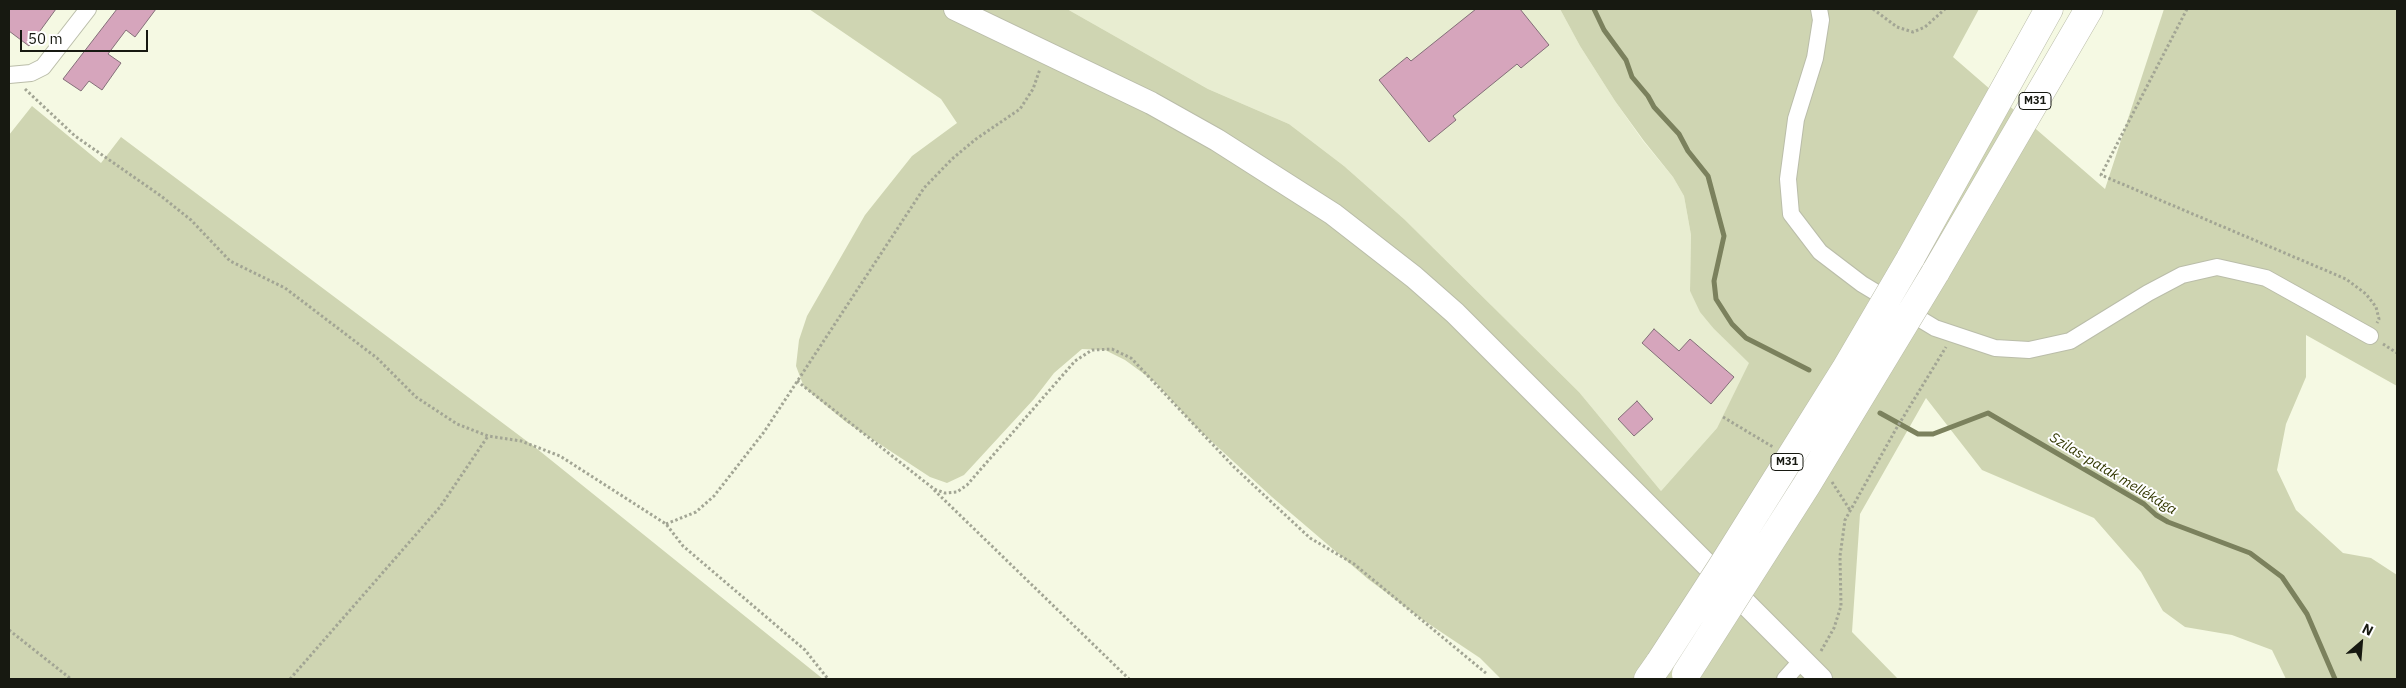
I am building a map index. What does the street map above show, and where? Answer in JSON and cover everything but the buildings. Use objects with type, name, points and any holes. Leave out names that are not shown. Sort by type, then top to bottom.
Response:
[{"type":"highway","name":"M31","points":[[1654,671],[1835,386],[1910,259],[2049,9]]},
{"type":"highway","name":"M31","points":[[1684,677],[1806,486],[1934,273],[2088,9]]},
{"type":"main road","points":[[955,9],[1047,51],[1151,103],[1224,144],[1333,214],[1455,314],[1524,380],[1811,669]]},
{"type":"street","points":[[9,75],[32,73],[43,67],[88,9]]},
{"type":"street","points":[[1819,9],[1821,20],[1815,58],[1796,119],[1788,179],[1791,214],[1820,252],[1862,284],[1935,328],[1953,336],[2004,349],[2029,350],[2070,341],[2182,275],[2217,267],[2266,278],[2370,336]]},
{"type":"street","points":[[1785,679],[1811,669]]},
{"type":"path","points":[[1873,9],[1897,27],[1913,32],[1925,27],[1945,9]]},
{"type":"path","points":[[2187,9],[2101,175],[2346,279],[2366,294],[2376,307],[2379,319],[2370,336]]},
{"type":"path","points":[[666,524],[696,512],[714,496],[764,432],[924,188],[952,159],[976,139],[1020,109],[1033,89],[1047,51]]},
{"type":"path","points":[[22,87],[76,136],[161,196],[191,220],[230,261],[285,288],[377,358],[416,397],[457,424],[488,436],[521,441],[560,456],[666,524],[683,546],[805,650],[828,679]]},
{"type":"path","points":[[1811,669],[1834,628],[1842,606],[1840,556],[1845,520],[1896,429],[1953,336]]},
{"type":"path","points":[[934,489],[945,493],[957,492],[967,486],[1075,360],[1092,350],[1112,349],[1131,358],[1234,467],[1310,538],[1354,564],[1487,674]]},
{"type":"path","points":[[797,381],[934,489],[1129,679]]},
{"type":"path","points":[[290,679],[440,507],[488,436]]},
{"type":"path","points":[[9,630],[71,679]]},
{"type":"shaded area","points":[[809,9],[1067,9],[1208,89],[1289,124],[1344,166],[1404,219],[1579,392],[1661,491],[1717,428],[1749,363],[1714,329],[1700,312],[1690,291],[1691,235],[1684,196],[1673,177],[1615,101],[1580,46],[1560,9],[1979,9],[1953,57],[2105,189],[2164,9],[2397,9],[2397,386],[2306,335],[2306,377],[2286,424],[2277,470],[2296,510],[2343,553],[2371,558],[2397,575],[2397,679],[2286,679],[2272,650],[2232,635],[2185,627],[2163,611],[2141,572],[2094,518],[1982,470],[1926,398],[1860,514],[1852,632],[1898,679],[1501,679],[1480,658],[1423,620],[1368,579],[1272,497],[1196,427],[1155,382],[1125,360],[1105,350],[1082,349],[1054,373],[1034,399],[964,475],[947,483],[930,477],[846,422],[804,387],[796,366],[799,340],[807,316],[865,215],[912,156],[957,123],[941,99]]},
{"type":"shaded area","points":[[1067,9],[1560,9],[1580,46],[1615,101],[1643,141],[1673,177],[1684,196],[1691,235],[1690,291],[1714,329],[1750,363],[1717,428],[1661,491],[1579,392],[1404,219],[1344,166],[1289,124],[1208,89]]},
{"type":"shaded area","points":[[32,106],[101,163],[121,137],[536,448],[823,679],[9,679],[9,135]]},
{"type":"waterway","name":"Szilas-patak mellékága","points":[[1594,9],[1604,30],[1626,60],[1632,77],[1648,96],[1654,107],[1679,134],[1688,151],[1708,176],[1724,236],[1714,281],[1716,299],[1732,324],[1746,338],[1809,370]]},
{"type":"waterway","name":"Szilas-patak mellékága","points":[[1880,413],[1918,434],[1933,434],[1988,413],[2144,504],[2156,515],[2168,522],[2250,553],[2282,577],[2307,614],[2335,679]]}]
